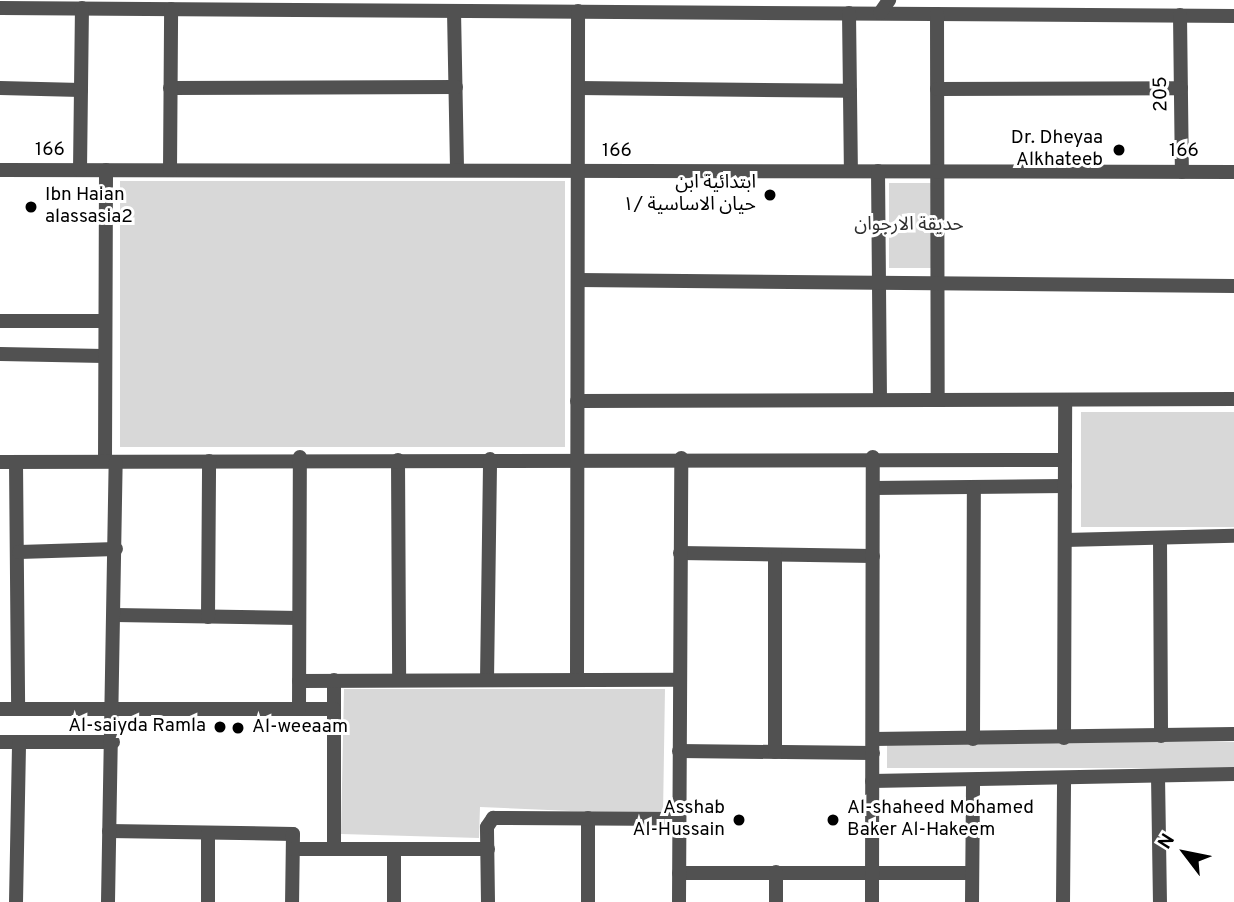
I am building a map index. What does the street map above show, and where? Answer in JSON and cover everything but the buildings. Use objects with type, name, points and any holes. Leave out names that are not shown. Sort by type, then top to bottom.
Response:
[{"type":"street","points":[[532,0],[543,11]]},
{"type":"street","points":[[880,13],[889,0]]},
{"type":"street","points":[[901,0],[909,14]]},
{"type":"street","points":[[0,8],[454,11],[517,6],[543,11],[578,12],[1234,16]]},
{"type":"street","points":[[80,170],[82,8]]},
{"type":"street","points":[[170,170],[171,9]]},
{"type":"street","points":[[454,11],[457,170]]},
{"type":"street","points":[[577,680],[578,12]]},
{"type":"street","points":[[849,13],[850,171]]},
{"type":"street","points":[[937,14],[938,400]]},
{"type":"street","name":"205","points":[[1180,15],[1182,172]]},
{"type":"street","points":[[170,88],[456,87]]},
{"type":"street","points":[[578,88],[850,90]]},
{"type":"street","points":[[937,89],[1181,88]]},
{"type":"street","points":[[0,89],[81,90]]},
{"type":"street","name":"166","points":[[0,170],[1234,172]]},
{"type":"street","points":[[106,170],[104,356],[116,549],[108,902]]},
{"type":"street","points":[[877,171],[880,400]]},
{"type":"street","points":[[578,280],[1234,286]]},
{"type":"street","points":[[0,321],[105,321]]},
{"type":"street","points":[[0,354],[104,356]]},
{"type":"street","points":[[577,401],[1234,399]]},
{"type":"street","points":[[1064,738],[1065,400]]},
{"type":"street","points":[[0,462],[209,461],[300,457],[398,460],[873,457],[1065,460]]},
{"type":"street","points":[[299,709],[300,457]]},
{"type":"street","points":[[679,902],[681,457]]},
{"type":"street","points":[[872,902],[873,457]]},
{"type":"street","points":[[486,680],[490,459]]},
{"type":"street","points":[[398,460],[399,680]]},
{"type":"street","points":[[208,617],[209,461]]},
{"type":"street","points":[[16,462],[19,552],[18,709]]},
{"type":"street","points":[[873,488],[1065,486]]},
{"type":"street","points":[[972,739],[975,487]]},
{"type":"street","points":[[1065,540],[1234,536]]},
{"type":"street","points":[[1160,539],[1161,736]]},
{"type":"street","points":[[19,552],[116,549]]},
{"type":"street","points":[[680,553],[873,556]]},
{"type":"street","points":[[775,555],[775,752]]},
{"type":"street","points":[[115,615],[299,618]]},
{"type":"street","points":[[334,680],[334,849]]},
{"type":"street","points":[[299,681],[680,680]]},
{"type":"street","points":[[0,709],[334,709]]},
{"type":"street","points":[[680,751],[775,752],[972,739],[1234,734]]},
{"type":"street","points":[[0,742],[113,742]]},
{"type":"street","points":[[16,902],[19,742]]},
{"type":"street","points":[[873,781],[1234,774]]},
{"type":"street","points":[[1158,776],[1160,902]]},
{"type":"street","points":[[1063,902],[1064,778]]},
{"type":"street","points":[[972,902],[973,780]]},
{"type":"street","points":[[488,902],[488,849],[493,818],[679,819]]},
{"type":"street","points":[[588,818],[589,902]]},
{"type":"street","points":[[109,831],[293,834],[292,902]]},
{"type":"street","points":[[208,832],[208,902]]},
{"type":"street","points":[[293,849],[488,849]]},
{"type":"street","points":[[394,849],[394,902]]},
{"type":"street","points":[[679,873],[872,870],[972,873]]},
{"type":"street","points":[[776,872],[776,902]]},
{"type":"green space","points":[[120,181],[565,181],[565,447],[120,447]]},
{"type":"green space","name":"حديقة الارجوان","points":[[889,183],[931,183],[931,268],[889,268]]},
{"type":"green space","points":[[1081,412],[1234,412],[1234,527],[1081,527]]},
{"type":"green space","points":[[344,689],[665,689],[663,815],[480,807],[479,838],[341,834]]},
{"type":"green space","points":[[887,742],[1234,742],[1234,768],[887,768]]},
{"type":"place","name":"Dr. Dheyaa Alkhateeb","points":[[1119,150]]},
{"type":"place","name":"ابتدائية ابن حيان الاساسية /١","points":[[770,195]]},
{"type":"place","name":"Ibn Haian alassasia2","points":[[31,207]]},
{"type":"place","name":"Al-saiyda Ramla","points":[[220,727]]},
{"type":"place","name":"Al-weeaam","points":[[238,728]]},
{"type":"place","name":"Asshab Al-Hussain","points":[[739,820]]},
{"type":"place","name":"Al-shaheed Mohamed Baker Al-Hakeem","points":[[833,820]]}]
